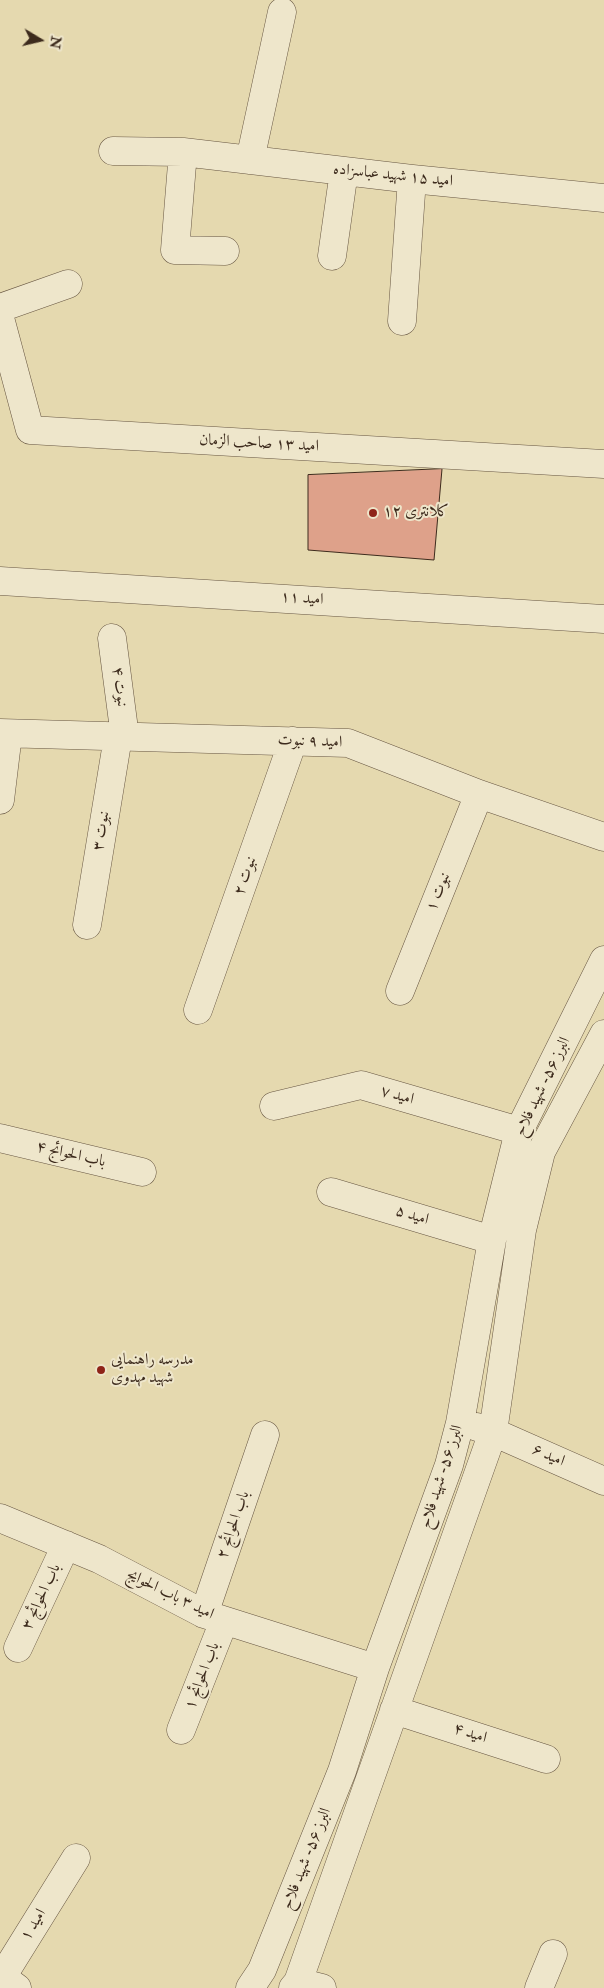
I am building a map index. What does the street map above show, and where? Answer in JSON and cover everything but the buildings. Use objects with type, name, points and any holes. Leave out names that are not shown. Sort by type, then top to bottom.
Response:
[{"type":"street","points":[[250,160],[282,12]]},
{"type":"street","name":"امید ۱۵ شهید عباسزاده","points":[[113,151],[183,152],[412,179],[604,198]]},
{"type":"street","points":[[183,152],[175,250],[225,251]]},
{"type":"street","points":[[332,256],[344,171]]},
{"type":"street","points":[[402,320],[412,179]]},
{"type":"street","points":[[0,308],[68,284]]},
{"type":"street","name":"امید ۱۳ صاحب الزمان","points":[[0,318],[30,430],[604,464]]},
{"type":"street","name":"امید ۱۱","points":[[0,581],[604,619]]},
{"type":"street","name":"نبوت ۴","points":[[112,638],[121,737]]},
{"type":"street","points":[[0,800],[4,734]]},
{"type":"street","name":"امید ۹ نبوت","points":[[4,734],[348,743],[479,794],[604,837]]},
{"type":"street","name":"نبوت ۳","points":[[87,925],[121,737]]},
{"type":"street","name":"نبوت ۲","points":[[198,1010],[293,741]]},
{"type":"street","name":"نبوت ۱","points":[[400,991],[479,794]]},
{"type":"street","name":"البرز ۵۶- شهید فلاح","points":[[250,1988],[262,1970],[342,1771],[375,1668],[449,1465],[460,1423],[492,1240],[519,1132],[604,960]]},
{"type":"street","name":"البرز ۵۶- شهید فلاح","points":[[304,1986],[394,1710],[493,1432],[522,1230],[541,1152],[595,1072],[604,1034]]},
{"type":"street","name":"امید ۷","points":[[274,1106],[361,1086],[519,1132]]},
{"type":"street","name":"باب الحوائج ۴","points":[[0,1138],[142,1172]]},
{"type":"street","name":"امید ۵","points":[[332,1192],[492,1240]]},
{"type":"street","name":"امید ۶","points":[[460,1423],[493,1432],[604,1481]]},
{"type":"street","name":"باب الحوائج ۲","points":[[214,1618],[264,1435]]},
{"type":"street","name":"امید ۳ باب الحوایج","points":[[0,1518],[99,1559],[214,1618],[375,1668]]},
{"type":"street","name":"باب الحوائج ۳","points":[[18,1648],[66,1545]]},
{"type":"street","name":"باب الحوائج ۱","points":[[181,1730],[214,1618]]},
{"type":"street","name":"امید ۴","points":[[394,1710],[546,1759]]},
{"type":"street","name":"امید ۱","points":[[17,1988],[2,1977],[76,1858]]},
{"type":"street","points":[[539,1988],[552,1954]]},
{"type":"place","name":"کلانتری ۱۲","points":[[373,513]]},
{"type":"place","name":"مدرسه راهنمایی شهید مهدوی","points":[[101,1370]]}]
